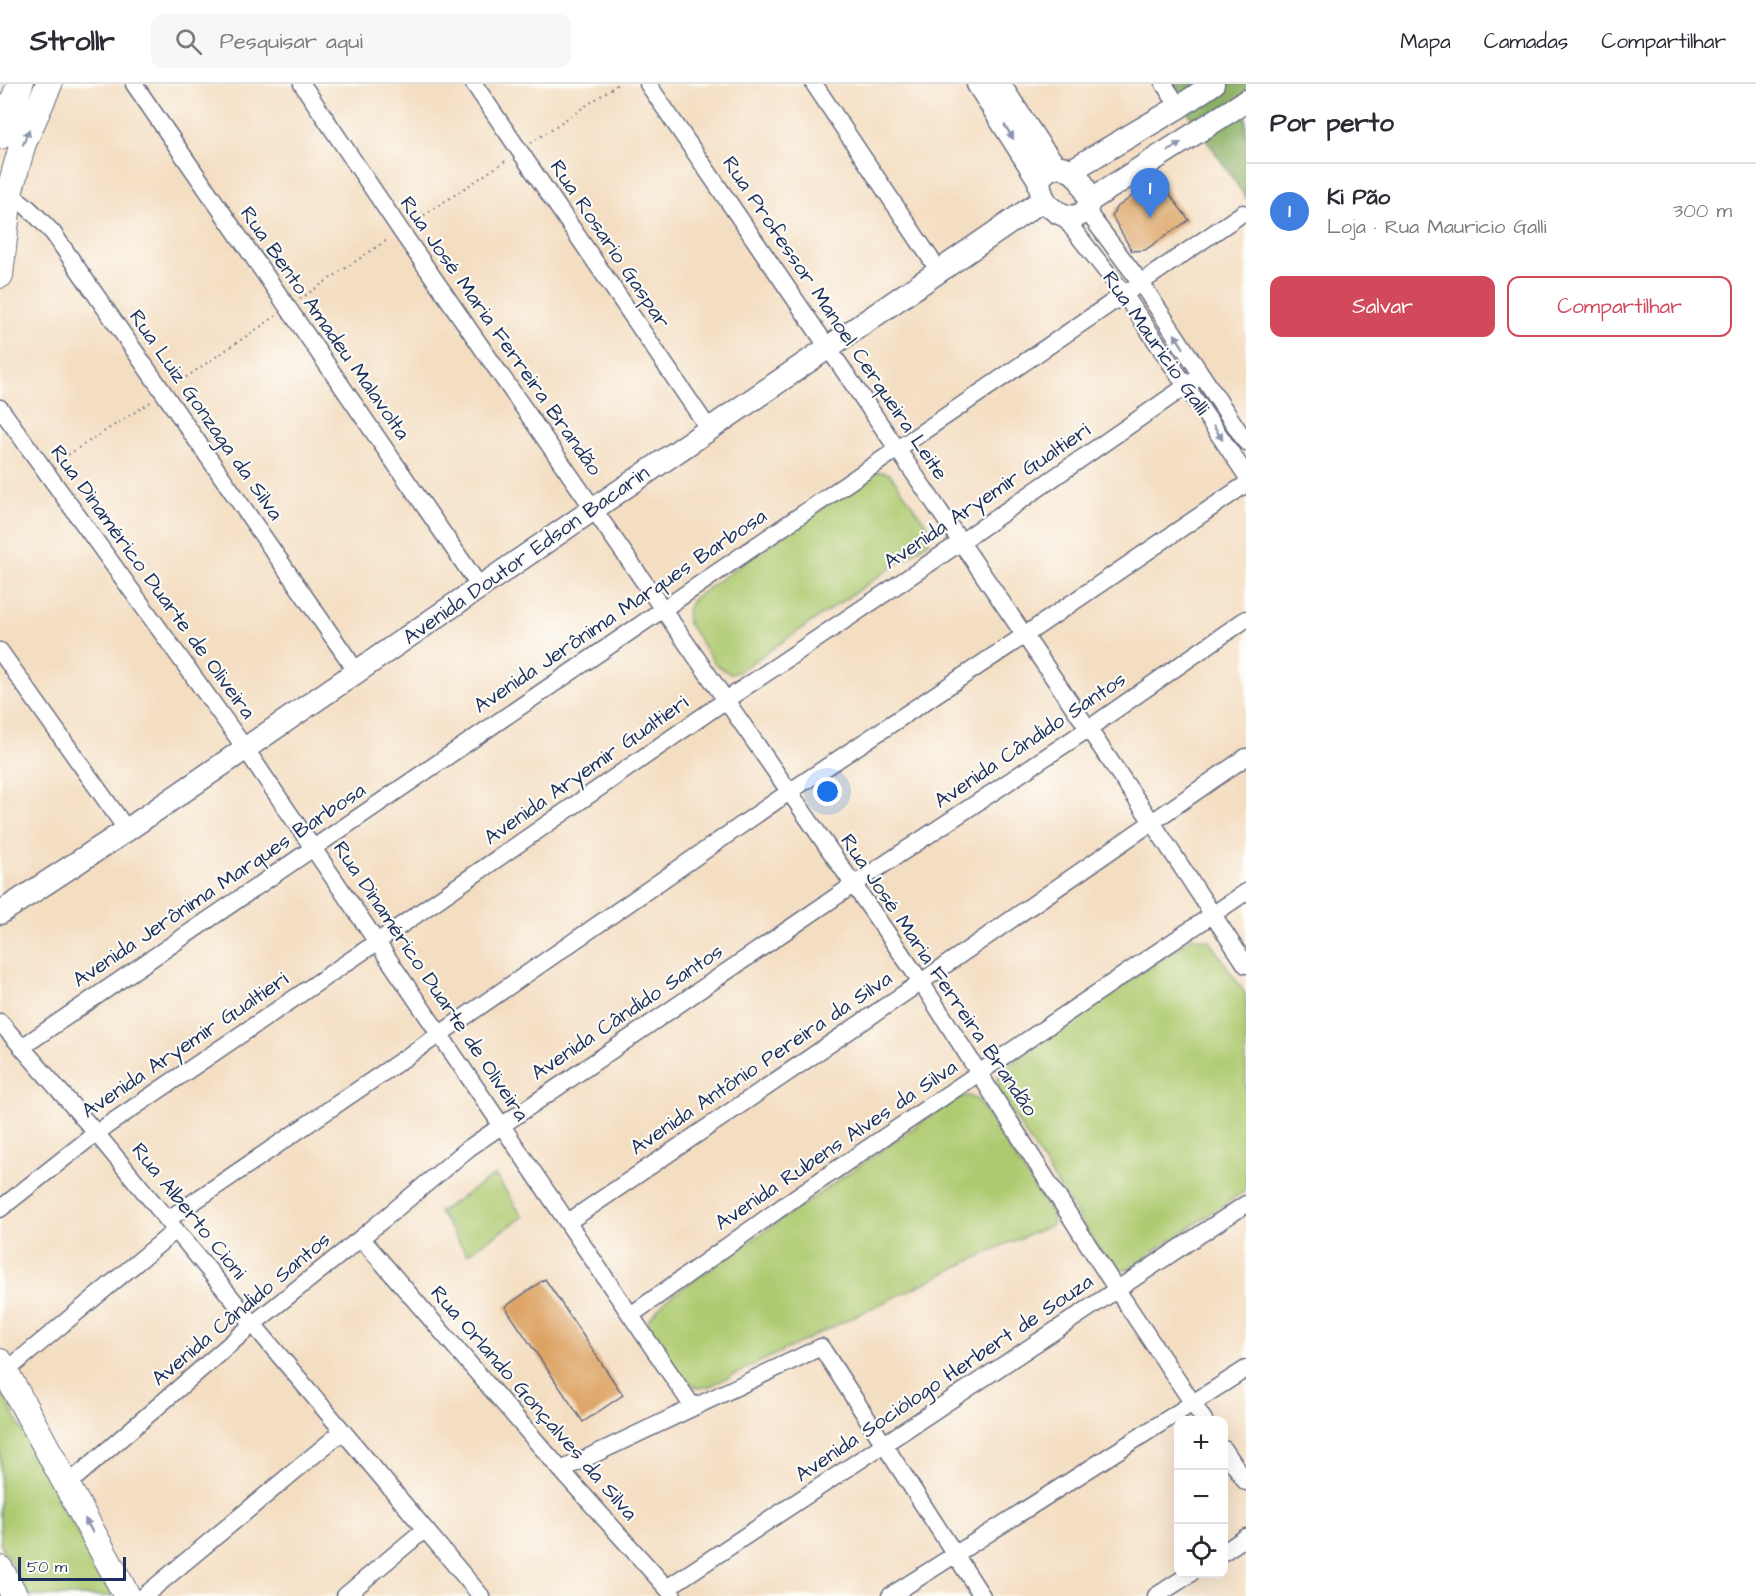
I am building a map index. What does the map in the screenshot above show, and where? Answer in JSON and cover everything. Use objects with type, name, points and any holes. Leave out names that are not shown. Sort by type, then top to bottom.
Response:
[{"type":"main road","points":[[0,136],[20,84]]},
{"type":"main road","points":[[0,275],[5,192],[23,142],[49,84]]},
{"type":"main road","points":[[2,1367],[127,1596]]},
{"type":"main road","points":[[0,1569],[15,1596]]},
{"type":"street","name":"Rua Bento Amadeu Malavolta","points":[[134,84],[480,587]]},
{"type":"street","name":"Rua José Maria Ferreira Brandão","points":[[302,84],[401,231],[921,982],[1117,1290],[1201,1416]]},
{"type":"street","name":"Rua Rosario Gaspar","points":[[474,84],[709,429]]},
{"type":"street","name":"Rua Professor Manoel Cerqueira Leite","points":[[648,84],[1089,729],[1246,965]]},
{"type":"street","points":[[814,84],[939,271]]},
{"type":"street","points":[[978,84],[1052,179],[1081,182],[1088,206]]},
{"type":"street","points":[[999,84],[1040,147],[1052,179],[1047,204],[1062,215],[1072,216],[1079,214],[1246,101]]},
{"type":"street","points":[[1164,84],[1179,107]]},
{"type":"street","name":"Avenida Doutor Edson Bacarin","points":[[2,911],[127,830],[939,271],[1052,179],[1179,107],[1213,84]]},
{"type":"street","name":"Rua Luiz Gonzaga da Silva","points":[[5,192],[31,211],[53,233],[357,672]]},
{"type":"street","name":"Rua Mauricio Galli","points":[[1088,206],[1246,442]]},
{"type":"street","name":"Avenida Jerônima Marques Barbosa","points":[[22,1047],[1243,213]]},
{"type":"street","name":"Rua Mauricio Galli","points":[[1062,215],[1124,294],[1246,475]]},
{"type":"street","name":"Avenida Aryemir Gualtieri","points":[[0,1209],[96,1133],[1202,375]]},
{"type":"street","name":"Rua Dinamérico Duarte de Oliveira","points":[[0,408],[246,748],[693,1407]]},
{"type":"street","points":[[2,1367],[172,1225],[440,1034],[789,792],[1246,484]]},
{"type":"street","name":"Avenida Cândido Santos","points":[[67,1485],[253,1324],[469,1148],[853,885],[1089,729],[1246,619]]},
{"type":"street","points":[[0,651],[10,664],[8,673],[127,830]]},
{"type":"street","name":"Avenida Antônio Pereira da Silva","points":[[568,1222],[1246,757]]},
{"type":"street","name":"Avenida Rubens Alves da Silva","points":[[631,1315],[803,1192],[1246,892]]},
{"type":"street","name":"Rua Alberto Cioni","points":[[0,1022],[96,1133],[481,1596]]},
{"type":"street","name":"Avenida Sociólogo Herbert de Souza","points":[[670,1592],[884,1445],[1246,1204]]},
{"type":"street","name":"Rua Orlando Gonçalves da Silva","points":[[361,1238],[561,1470],[670,1592]]},
{"type":"street","points":[[561,1470],[821,1347],[982,1596]]},
{"type":"street","points":[[890,1596],[1246,1369]]},
{"type":"street","points":[[144,1596],[344,1431]]},
{"type":"street","points":[[1228,1455],[1246,1482]]},
{"type":"street","points":[[345,1596],[424,1530]]},
{"type":"street","points":[[1228,1549],[1246,1537]]},
{"type":"street","points":[[1156,1596],[1184,1578]]},
{"type":"path","points":[[45,470],[163,393],[618,84]]},
{"type":"green space","points":[[1169,84],[1246,84],[1246,198],[1173,90]]},
{"type":"green space","points":[[873,472],[890,474],[929,528],[929,542],[738,672],[731,674],[716,665],[688,623],[688,609],[694,598]]},
{"type":"green space","points":[[1193,937],[1209,940],[1246,995],[1246,1190],[1128,1269],[1115,1270],[1108,1264],[998,1091],[999,1074],[1021,1056]]},
{"type":"green space","points":[[968,1096],[977,1099],[1053,1216],[1052,1225],[999,1247],[708,1387],[698,1388],[683,1380],[648,1330],[649,1319],[667,1299],[958,1097]]},
{"type":"green space","points":[[495,1175],[523,1217],[467,1254],[439,1212]]},
{"type":"green space","points":[[0,1389],[112,1596],[29,1596],[0,1543]]},
{"type":"building","points":[[1161,183],[1189,220],[1145,250],[1132,251],[1112,216],[1116,208],[1145,187],[1149,192]]},
{"type":"building","points":[[545,1279],[623,1395],[583,1422],[505,1307]]},
{"type":"place","name":"Ki Pão","points":[[1150,218]]}]
